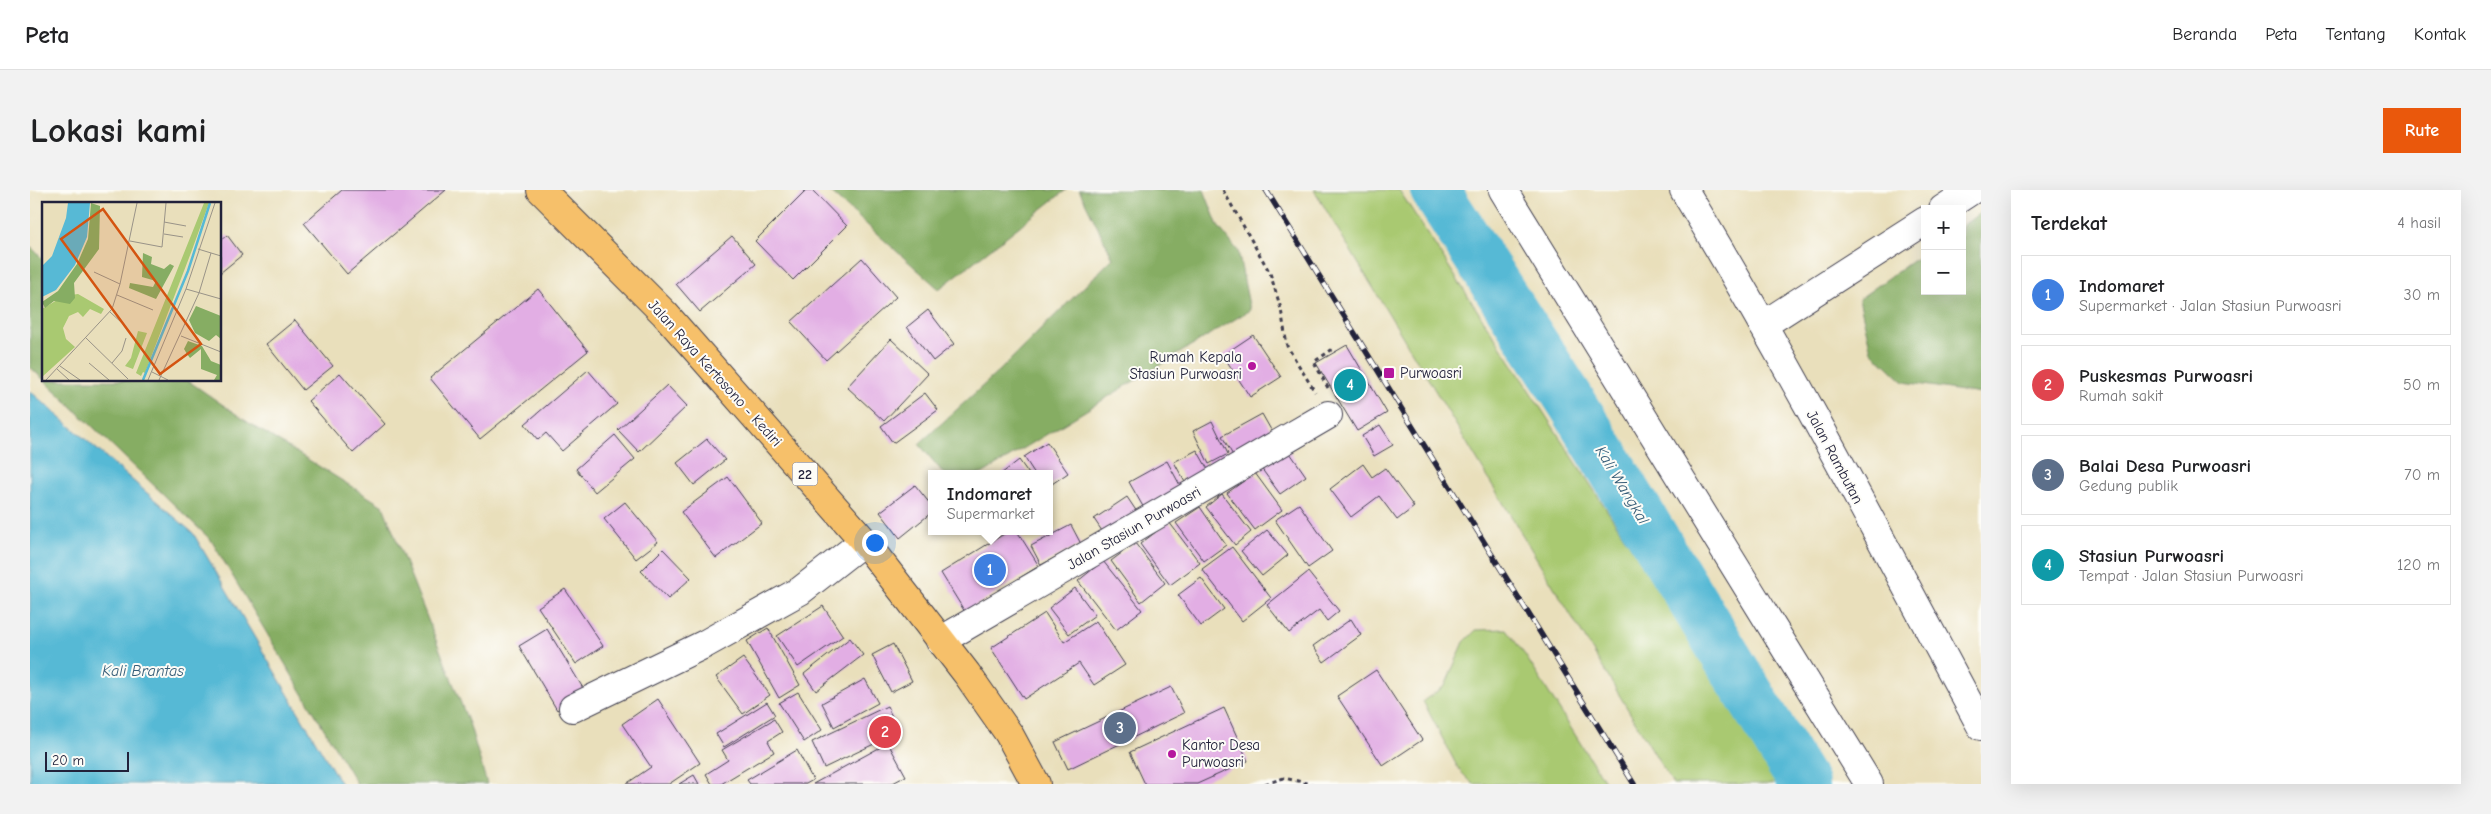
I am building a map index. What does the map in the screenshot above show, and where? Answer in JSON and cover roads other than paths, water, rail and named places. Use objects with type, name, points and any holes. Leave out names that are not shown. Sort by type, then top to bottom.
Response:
[{"type":"highway","name":"Jalan Raya Kertosono - Kediri","points":[[541,190],[665,314],[864,541],[967,674],[1009,734],[1036,784]]},
{"type":"street","points":[[1503,190],[1869,784]]},
{"type":"street","name":"Jalan Rambutan","points":[[1684,190],[1715,238],[1981,726]]},
{"type":"street","points":[[1949,205],[1972,190]]},
{"type":"street","points":[[1763,325],[1921,223]]},
{"type":"street","name":"Jalan Stasiun Purwoasri","points":[[940,641],[1328,415]]},
{"type":"street","points":[[573,708],[705,644],[800,591],[864,541]]},
{"type":"water","name":"Kali Brantas","points":[[30,391],[193,533],[341,784],[30,784]]},
{"type":"waterway","name":"Kali Wangkal","points":[[1435,190],[1572,403],[1804,784]]},
{"type":"railway","points":[[1266,190],[1634,784]]},
{"type":"place","name":"Rumah Kepala Stasiun Purwoasri","points":[[1252,366]]},
{"type":"place","name":"Purwoasri","points":[[1389,373]]},
{"type":"place","name":"Stasiun Purwoasri","points":[[1350,385]]},
{"type":"place","name":"Indomaret","points":[[990,570]]},
{"type":"place","name":"Balai Desa Purwoasri","points":[[1120,728]]},
{"type":"place","name":"Puskesmas Purwoasri","points":[[885,732]]},
{"type":"place","name":"Kantor Desa Purwoasri","points":[[1172,754]]}]
